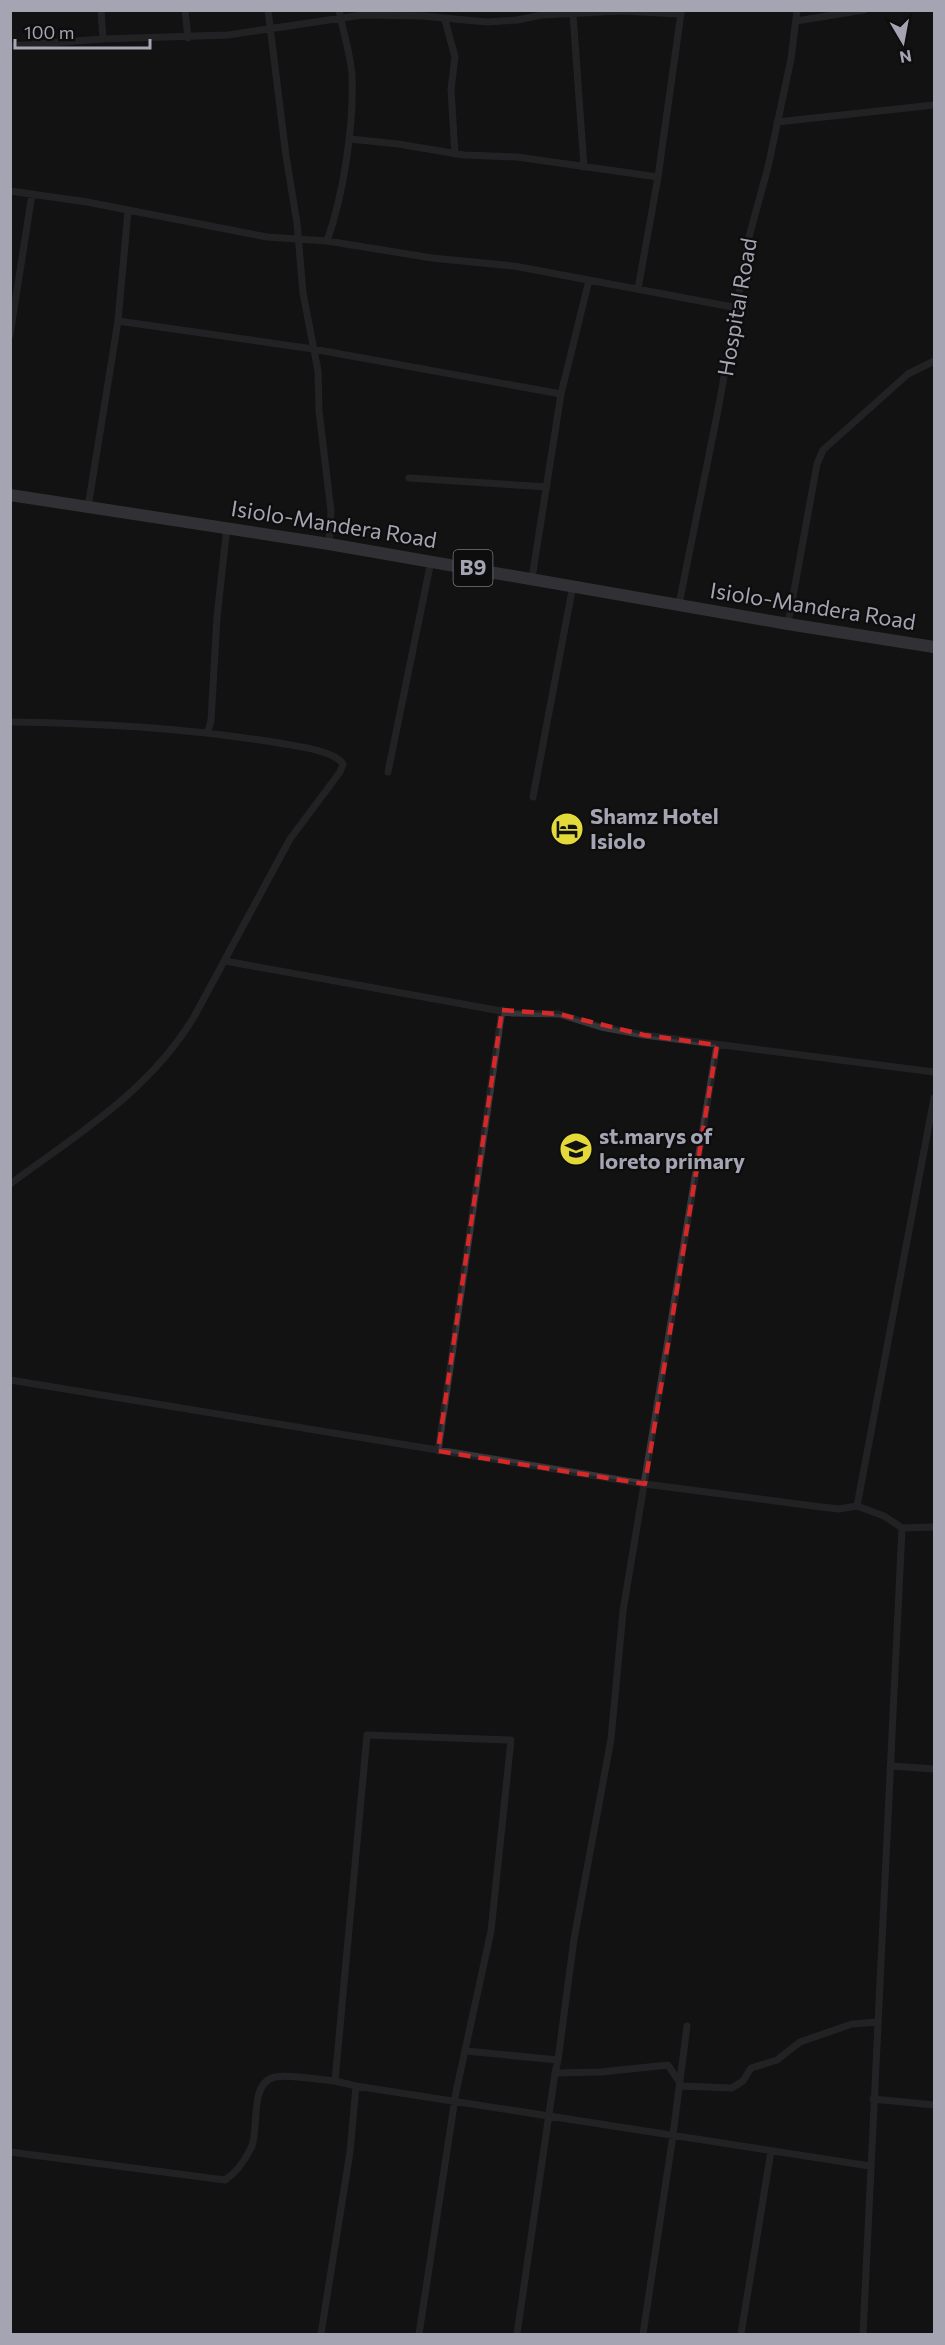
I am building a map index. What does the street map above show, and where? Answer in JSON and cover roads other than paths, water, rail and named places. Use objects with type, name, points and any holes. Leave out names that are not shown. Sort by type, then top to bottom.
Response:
[{"type":"highway","name":"Isiolo-Mandera Road","points":[[10,495],[227,527],[934,647]]},
{"type":"street","points":[[101,10],[103,39]]},
{"type":"street","points":[[185,10],[188,39]]},
{"type":"street","points":[[268,10],[303,292],[318,370],[319,411],[331,511],[329,544]]},
{"type":"street","points":[[10,46],[103,39],[188,39],[269,29],[340,14],[434,14],[445,20],[502,21],[542,13],[573,14],[621,10],[681,12],[658,177],[638,288]]},
{"type":"street","name":"Hospital Road","points":[[679,604],[738,308],[748,237],[777,122],[797,10]]},
{"type":"street","points":[[796,21],[864,10]]},
{"type":"street","points":[[327,241],[337,208],[350,139],[352,73],[340,14]]},
{"type":"street","points":[[573,14],[584,167]]},
{"type":"street","points":[[445,20],[455,57],[451,89],[455,154]]},
{"type":"street","points":[[777,122],[934,105]]},
{"type":"street","points":[[350,139],[455,154],[503,155],[658,177]]},
{"type":"street","points":[[10,191],[267,237],[327,241],[432,258],[514,266],[738,308]]},
{"type":"street","points":[[10,335],[32,194]]},
{"type":"street","points":[[88,507],[118,321],[128,211]]},
{"type":"street","points":[[532,578],[561,394],[589,280]]},
{"type":"street","points":[[118,321],[313,349],[561,394]]},
{"type":"street","points":[[788,624],[817,464],[824,450],[866,409],[908,374],[934,361]]},
{"type":"street","points":[[409,478],[547,487]]},
{"type":"street","points":[[208,731],[211,720],[217,617],[227,527]]},
{"type":"street","points":[[388,772],[431,561]]},
{"type":"street","points":[[533,796],[573,585]]},
{"type":"street","points":[[10,722],[140,725],[208,731],[322,752],[340,760],[343,764],[340,772],[290,839],[181,1040],[160,1066],[106,1115],[10,1184]]},
{"type":"street","points":[[225,961],[502,1010],[532,1014],[559,1014],[616,1030],[934,1072]]},
{"type":"street","points":[[438,1451],[502,1010]]},
{"type":"street","points":[[517,2334],[574,1939],[611,1739],[623,1611],[717,1045]]},
{"type":"street","points":[[857,1506],[934,1098]]},
{"type":"street","points":[[10,1380],[645,1484],[839,1509],[857,1506],[884,1516],[902,1528],[934,1527]]},
{"type":"street","points":[[863,2334],[902,1528]]},
{"type":"street","points":[[335,2081],[367,1735],[511,1740],[491,1931],[455,2101],[419,2334]]},
{"type":"street","points":[[892,1766],[934,1769]]},
{"type":"street","points":[[679,2084],[732,2088],[743,2081],[751,2068],[777,2060],[800,2042],[852,2024],[878,2022]]},
{"type":"street","points":[[643,2334],[674,2135],[687,2026]]},
{"type":"street","points":[[466,2051],[558,2060]]},
{"type":"street","points":[[555,2073],[602,2072],[668,2065],[673,2070],[679,2084]]},
{"type":"street","points":[[10,2152],[225,2180],[233,2175],[252,2146],[257,2098],[265,2084],[274,2077],[335,2081],[870,2166]]},
{"type":"street","points":[[321,2334],[350,2152],[356,2086]]},
{"type":"street","points":[[873,2099],[934,2104]]},
{"type":"street","points":[[741,2334],[771,2151]]},
{"type":"place","name":"Shamz Hotel Isiolo","points":[[567,829]]},
{"type":"place","name":"st.marys of loreto primary","points":[[576,1149]]}]
